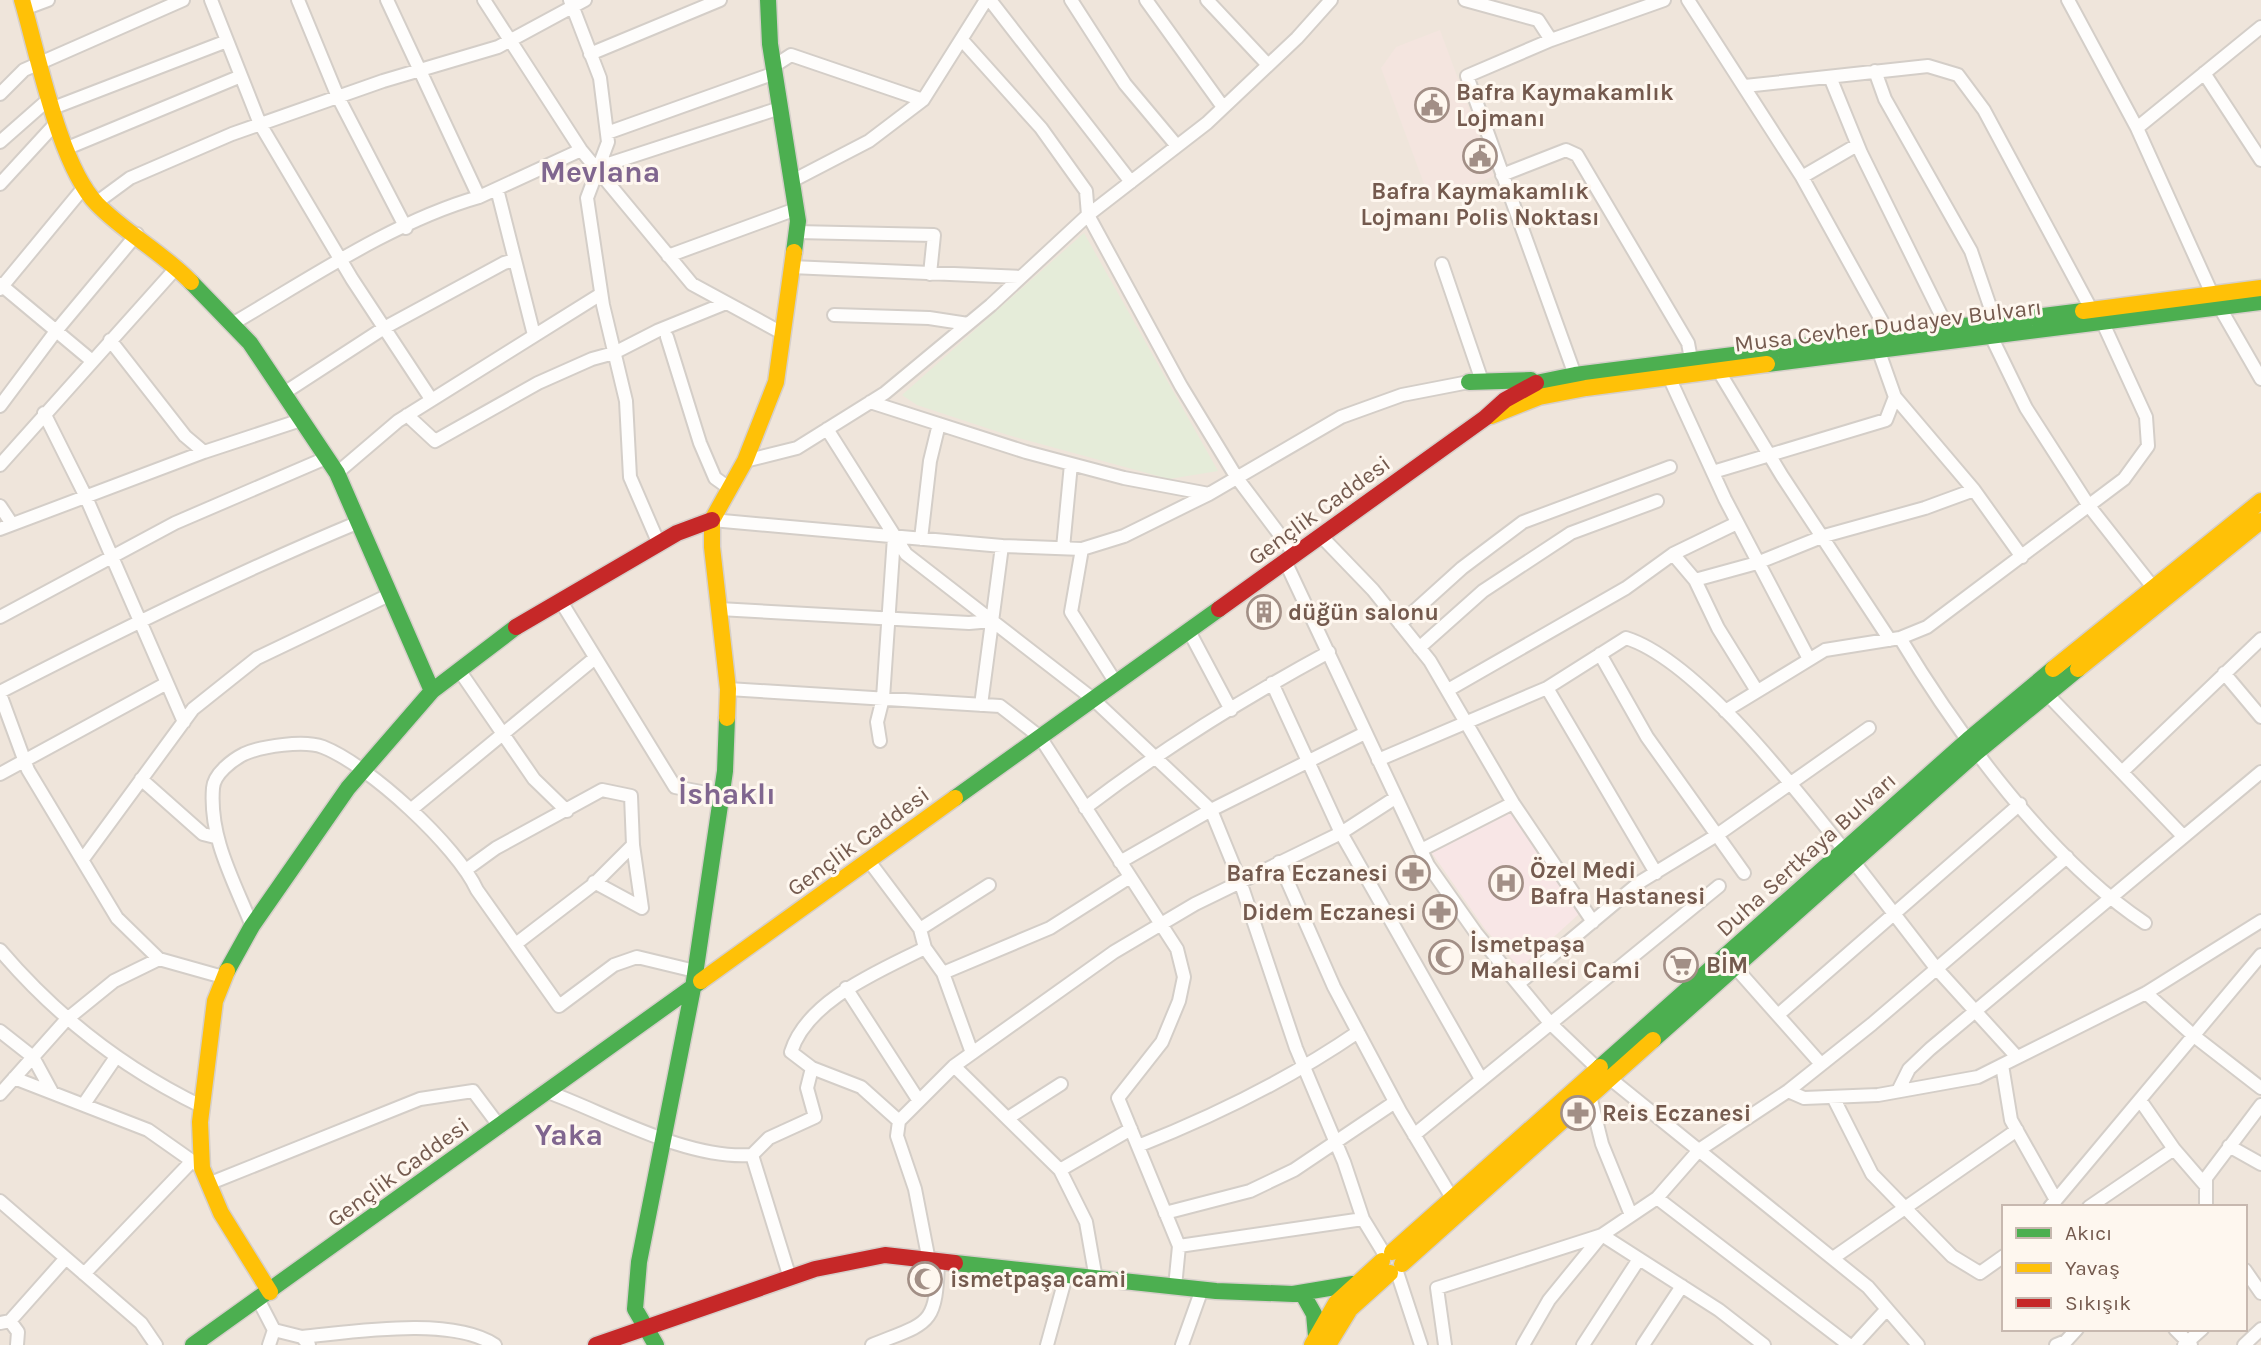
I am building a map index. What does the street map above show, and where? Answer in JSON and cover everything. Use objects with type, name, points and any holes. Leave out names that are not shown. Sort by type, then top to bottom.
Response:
[{"type":"main road","points":[[656,1345],[635,1309],[639,1262],[694,980],[722,796],[728,689],[712,520],[745,460],[776,382],[796,232],[796,209],[774,70],[768,0]]},
{"type":"main road","points":[[23,5],[65,149],[85,186],[96,203],[177,267],[250,343],[337,473],[432,691]]},
{"type":"main road","name":"Musa Cevher Dudayev Bulvarı","points":[[2215,301],[2261,288]]},
{"type":"main road","name":"Musa Cevher Dudayev Bulvarı","points":[[1485,418],[1523,403],[1572,390],[1878,349],[1992,327],[2215,301],[2261,302]]},
{"type":"main road","name":"Musa Cevher Dudayev Bulvarı","points":[[1475,381],[1542,379],[1947,327],[1992,327]]},
{"type":"main road","name":"Musa Cevher Dudayev Bulvarı","points":[[1485,418],[1508,395],[1542,379]]},
{"type":"main road","points":[[1475,381],[1523,403]]},
{"type":"main road","points":[[1475,381],[1488,401],[1485,418]]},
{"type":"main road","name":"Gençlik Caddesi","points":[[193,1345],[265,1297],[500,1127],[694,980],[869,861],[1485,418]]},
{"type":"main road","name":"Duha Sertkaya Bulvarı","points":[[1391,1263],[1590,1096],[1603,1073],[2152,586],[2261,501]]},
{"type":"main road","points":[[265,1297],[201,1171],[203,1107],[215,1001],[223,977],[252,926],[363,771],[432,691],[527,618],[659,544],[712,520]]},
{"type":"main road","name":"Duha Sertkaya Bulvarı","points":[[1972,746],[2047,694],[2258,528]]},
{"type":"main road","name":"Duha Sertkaya Bulvarı","points":[[1319,1342],[1452,1198],[1735,967],[1849,856]]},
{"type":"main road","points":[[596,1345],[790,1278],[885,1255],[1175,1287],[1299,1296],[1355,1304]]},
{"type":"main road","points":[[1299,1296],[1353,1284],[1391,1263]]},
{"type":"main road","points":[[1319,1342],[1336,1303],[1353,1284]]},
{"type":"main road","points":[[1299,1296],[1314,1314],[1319,1342]]},
{"type":"street","points":[[23,5],[48,0]]},
{"type":"street","points":[[0,94],[24,70],[183,0]]},
{"type":"street","points":[[211,0],[260,124],[341,260],[432,399]]},
{"type":"street","points":[[298,0],[338,97],[406,228]]},
{"type":"street","points":[[387,0],[479,197]]},
{"type":"street","points":[[484,0],[581,150],[692,284],[782,334]]},
{"type":"street","points":[[96,203],[130,178],[260,124],[509,41],[571,3],[585,0]]},
{"type":"street","points":[[590,54],[719,0]]},
{"type":"street","points":[[792,181],[869,141],[923,100],[988,0],[1131,182]]},
{"type":"street","points":[[1071,0],[1125,84],[1177,146]]},
{"type":"street","points":[[1146,0],[1223,107]]},
{"type":"street","points":[[1207,0],[1268,65]]},
{"type":"street","points":[[745,460],[797,448],[870,402],[968,324],[1088,215],[1223,107],[1331,0]]},
{"type":"street","points":[[1465,0],[1538,20],[1550,40]]},
{"type":"street","points":[[1574,374],[1466,76],[1550,40],[1664,0]]},
{"type":"street","points":[[1688,0],[1802,177],[1889,334]]},
{"type":"street","points":[[2068,0],[2137,128],[2215,301],[2261,379]]},
{"type":"street","points":[[571,3],[600,78],[607,133],[608,142],[596,168],[587,198],[601,294],[626,401],[630,477],[659,544]]},
{"type":"street","points":[[2137,128],[2261,27]]},
{"type":"street","points":[[962,40],[1041,128],[1086,191],[1088,215],[1181,386],[1290,558],[1377,760],[1421,850],[1476,933],[1550,1023],[1603,1073],[1868,1287],[1918,1345]]},
{"type":"street","points":[[0,142],[53,109],[227,41]]},
{"type":"street","points":[[607,133],[774,70],[790,55],[923,100]]},
{"type":"street","points":[[1725,710],[1825,650],[1895,639],[1927,627],[2124,479],[2148,446],[2146,417],[2097,315],[1984,110],[1958,75],[1928,65],[1745,86]]},
{"type":"street","points":[[1875,71],[1885,99],[1971,251],[1992,327],[2026,408],[2089,506],[2152,586]]},
{"type":"street","points":[[2204,73],[2261,160]]},
{"type":"street","points":[[65,149],[241,76]]},
{"type":"street","points":[[1830,76],[1857,145],[1947,327]]},
{"type":"street","points":[[596,168],[780,108]]},
{"type":"street","points":[[0,184],[53,109]]},
{"type":"street","points":[[1802,177],[1857,145]]},
{"type":"street","points":[[232,324],[341,260],[457,203],[479,197],[581,150]]},
{"type":"street","points":[[1502,175],[1566,150],[1577,155],[1688,343],[1690,359]]},
{"type":"street","points":[[85,186],[1,287],[91,360]]},
{"type":"street","points":[[497,189],[534,335]]},
{"type":"street","points":[[668,256],[796,209]]},
{"type":"street","points":[[796,232],[934,235],[930,274]]},
{"type":"street","points":[[0,406],[56,331],[137,234]]},
{"type":"street","points":[[284,393],[384,328],[504,262],[514,260]]},
{"type":"street","points":[[712,520],[1002,546],[1082,549],[1124,536],[1209,494],[1341,417],[1402,395],[1475,381],[1442,264]]},
{"type":"street","points":[[0,465],[91,360],[177,267]]},
{"type":"street","points":[[791,267],[1021,276]]},
{"type":"street","points":[[337,473],[407,415],[601,294]]},
{"type":"street","points":[[407,415],[436,441],[538,383],[592,359],[614,353],[657,331],[726,303]]},
{"type":"street","points":[[834,316],[929,318],[968,324]]},
{"type":"street","points":[[667,337],[700,443],[715,478],[729,488]]},
{"type":"street","points":[[110,340],[184,436],[204,452]]},
{"type":"street","points":[[1878,349],[1895,397],[1974,490],[2022,557]]},
{"type":"street","points":[[1718,370],[1824,536],[1938,702],[1972,746],[2067,857],[2107,898],[2146,923]]},
{"type":"street","points":[[1670,377],[1737,523],[1809,659]]},
{"type":"street","points":[[1713,472],[1886,420],[1895,397]]},
{"type":"street","points":[[870,402],[1071,464],[1124,478],[1209,494]]},
{"type":"street","points":[[44,413],[85,495],[184,722]]},
{"type":"street","points":[[0,506],[6,527],[85,495],[301,420]]},
{"type":"street","points":[[921,539],[930,461],[939,424]]},
{"type":"street","points":[[827,429],[906,554],[1093,699],[1211,810],[1240,881],[1305,1068],[1363,1219],[1391,1263],[1420,1345]]},
{"type":"street","points":[[0,617],[175,523],[326,457]]},
{"type":"street","points":[[1063,548],[1071,464]]},
{"type":"street","points":[[1400,624],[1462,568],[1523,522],[1670,467]]},
{"type":"street","points":[[1695,580],[1757,563],[1824,536],[1925,508],[1974,490]]},
{"type":"street","points":[[1419,648],[1483,592],[1571,533],[1657,501]]},
{"type":"street","points":[[223,977],[159,959],[117,918],[25,761],[0,693],[141,620],[267,560],[359,522]]},
{"type":"street","points":[[1448,690],[1626,588],[1674,554],[1737,523]]},
{"type":"street","points":[[880,741],[877,722],[883,698],[894,536]]},
{"type":"street","points":[[1321,536],[1419,648],[1448,690],[1513,803],[1592,922]]},
{"type":"street","points":[[981,705],[1002,546]]},
{"type":"street","points":[[1082,549],[1071,612],[1116,683]]},
{"type":"street","points":[[1674,554],[1695,580],[1718,628],[1757,691]]},
{"type":"street","points":[[83,859],[193,709],[257,657],[391,594]]},
{"type":"street","points":[[559,600],[675,787],[722,796]]},
{"type":"street","points":[[719,609],[889,619],[992,621]]},
{"type":"street","points":[[1189,631],[1231,710]]},
{"type":"street","points":[[1377,760],[1547,688],[1626,638],[1649,645],[1725,710],[1849,856],[1937,968],[2017,1058]]},
{"type":"street","points":[[2123,771],[2261,639]]},
{"type":"street","points":[[1085,808],[1155,755],[1272,683],[1329,652]]},
{"type":"street","points":[[1600,654],[1647,737],[1744,873]]},
{"type":"street","points":[[413,808],[595,658]]},
{"type":"street","points":[[459,670],[534,779],[567,811]]},
{"type":"street","points":[[2224,673],[2261,717]]},
{"type":"street","points":[[0,774],[167,683]]},
{"type":"street","points":[[1272,683],[1341,833],[1481,1079]]},
{"type":"street","points":[[1547,688],[1656,873]]},
{"type":"street","points":[[728,689],[1000,706],[1040,737],[1177,948],[1184,977],[1162,1042],[1118,1098],[1179,1246],[1175,1287]]},
{"type":"street","points":[[2047,694],[2183,836]]},
{"type":"street","points":[[1518,984],[1656,873],[1717,835],[1869,728]]},
{"type":"street","points":[[1120,862],[1211,810],[1365,733]]},
{"type":"street","points":[[252,926],[215,837],[213,785],[224,768],[241,755],[265,746],[321,746],[363,771],[400,802],[413,808],[467,869],[477,890],[559,1006],[614,965],[637,957],[694,980]]},
{"type":"street","points":[[1898,1091],[1909,1069],[1976,1009],[2261,772]]},
{"type":"street","points":[[141,779],[203,834],[215,837]]},
{"type":"street","points":[[467,869],[496,848],[602,790],[632,796],[633,845],[642,908],[594,882]]},
{"type":"street","points":[[872,1345],[928,1320],[936,1303],[933,1262],[915,1189],[897,1136],[900,1121],[919,1101],[954,1066],[1114,952],[1240,881],[1341,833],[1395,798]]},
{"type":"street","points":[[1421,850],[1513,803]]},
{"type":"street","points":[[1779,1014],[2020,804]]},
{"type":"street","points":[[517,943],[594,882],[633,845]]},
{"type":"street","points":[[1523,1345],[1549,1300],[1602,1235],[1657,1198],[1699,1150],[1788,1090],[1821,1064],[2067,857]]},
{"type":"street","points":[[869,861],[920,929],[925,948],[943,973],[972,1053]]},
{"type":"street","points":[[1279,862],[1334,987],[1357,1032],[1452,1198]]},
{"type":"street","points":[[943,973],[1050,928],[1130,877]]},
{"type":"street","points":[[920,929],[989,885]]},
{"type":"street","points":[[1414,1135],[1718,886]]},
{"type":"street","points":[[1788,1090],[1804,1098],[1833,1097],[1898,1091],[1978,1077],[2146,993],[2261,921]]},
{"type":"street","points":[[900,1121],[861,1087],[812,1068],[791,1052],[793,1044],[819,1012],[846,988],[925,948]]},
{"type":"street","points":[[0,950],[66,1020],[160,1086],[203,1107]]},
{"type":"street","points":[[2002,1065],[2011,1120],[2053,1203],[2261,955]]},
{"type":"street","points":[[0,1094],[66,1020],[114,981],[159,959]]},
{"type":"street","points":[[1735,967],[1821,1064]]},
{"type":"street","points":[[846,988],[919,1101]]},
{"type":"street","points":[[2146,993],[2194,1036],[2261,1088]]},
{"type":"street","points":[[0,1031],[33,1057],[52,1092]]},
{"type":"street","points":[[1139,1146],[1215,1116],[1305,1068],[1357,1032]]},
{"type":"street","points":[[84,1104],[116,1057]]},
{"type":"street","points":[[954,1066],[1060,1170],[1086,1222],[1096,1279]]},
{"type":"street","points":[[548,1092],[663,1139],[738,1156],[752,1156],[769,1138],[815,1117],[807,1088],[812,1068]]},
{"type":"street","points":[[14,1078],[148,1130],[201,1171]]},
{"type":"street","points":[[1008,1118],[1060,1084]]},
{"type":"street","points":[[84,1274],[201,1171],[421,1099],[472,1091],[500,1127]]},
{"type":"street","points":[[1590,1096],[1602,1144],[1631,1215]]},
{"type":"street","points":[[1833,1097],[1872,1174],[1952,1256],[1980,1272],[2002,1257]]},
{"type":"street","points":[[2140,1100],[2174,1150],[2206,1186]]},
{"type":"street","points":[[1165,1213],[1250,1191],[1294,1170],[1395,1102]]},
{"type":"street","points":[[2206,1205],[2206,1178],[2261,1105]]},
{"type":"street","points":[[1060,1170],[1131,1129]]},
{"type":"street","points":[[1833,1258],[2017,1130]]},
{"type":"street","points":[[2230,1146],[2261,1164]]},
{"type":"street","points":[[2093,1205],[2174,1150]]},
{"type":"street","points":[[752,1156],[790,1278]]},
{"type":"street","points":[[1657,1198],[1851,1345],[1887,1309]]},
{"type":"street","points":[[0,1201],[141,1323],[156,1345]]},
{"type":"street","points":[[1179,1246],[1363,1219]]},
{"type":"street","points":[[1602,1235],[1682,1286],[1764,1345]]},
{"type":"street","points":[[1445,1345],[1437,1288],[1602,1235]]},
{"type":"street","points":[[17,1345],[18,1332],[5,1322],[66,1258]]},
{"type":"street","points":[[1583,1345],[1639,1259]]},
{"type":"street","points":[[1047,1345],[1066,1276]]},
{"type":"street","points":[[1643,1345],[1682,1286]]},
{"type":"street","points":[[1182,1345],[1202,1289]]},
{"type":"street","points":[[265,1297],[274,1330],[269,1345]]},
{"type":"street","points":[[274,1330],[305,1341],[395,1327],[475,1334],[495,1345]]},
{"type":"street","points":[[2244,1345],[2261,1329]]},
{"type":"street","points":[[2056,1345],[2066,1341],[2075,1331]]},
{"type":"street","points":[[2188,1344],[2200,1331]]},
{"type":"shaded area","points":[[0,0],[2261,0],[2261,1345],[0,1345]]},
{"type":"shaded area","name":"Bafra Kaymakamlık Lojmanı","points":[[1440,30],[1494,176],[1430,200],[1381,68],[1396,47]]},
{"type":"shaded area","name":"Özel Medi Bafra Hastanesi","points":[[1511,812],[1580,913],[1520,968],[1485,929],[1432,853]]},
{"type":"green space","points":[[1084,233],[1218,471],[1169,479],[1008,435],[917,405],[902,395]]},
{"type":"traffic: fast","points":[[768,0],[770,44],[798,221],[794,252]]},
{"type":"traffic: fast","points":[[191,282],[250,343],[337,473],[432,691]]},
{"type":"traffic: fast","points":[[1767,364],[2261,302]]},
{"type":"traffic: fast","points":[[1536,383],[1575,375],[2083,311]]},
{"type":"traffic: fast","points":[[1469,382],[1531,380]]},
{"type":"traffic: fast","points":[[955,798],[1219,609]]},
{"type":"traffic: fast","points":[[227,971],[252,926],[348,788],[432,691],[516,627]]},
{"type":"traffic: fast","points":[[1600,1067],[1968,740],[2053,669]]},
{"type":"traffic: fast","points":[[1653,1040],[1977,752],[2078,669]]},
{"type":"traffic: fast","points":[[656,1345],[635,1309],[639,1262],[693,988],[725,771],[727,718]]},
{"type":"traffic: fast","points":[[193,1345],[701,981]]},
{"type":"traffic: fast","points":[[955,1263],[1216,1291],[1293,1294],[1353,1284]]},
{"type":"traffic: fast","points":[[1305,1298],[1314,1314],[1316,1336]]},
{"type":"traffic: slow","points":[[22,0],[51,108],[84,186],[97,204],[119,224],[191,282]]},
{"type":"traffic: slow","points":[[727,718],[728,689],[712,547],[712,520],[745,461],[776,382],[794,252]]},
{"type":"traffic: slow","points":[[2083,311],[2261,288]]},
{"type":"traffic: slow","points":[[1491,416],[1539,397],[1586,388],[1767,364]]},
{"type":"traffic: slow","points":[[2053,669],[2261,501]]},
{"type":"traffic: slow","points":[[2078,669],[2261,521]]},
{"type":"traffic: slow","points":[[701,981],[955,798]]},
{"type":"traffic: slow","points":[[227,971],[215,1001],[200,1122],[202,1168],[221,1213],[270,1292]]},
{"type":"traffic: slow","points":[[1402,1264],[1653,1040]]},
{"type":"traffic: slow","points":[[1392,1252],[1600,1067]]},
{"type":"traffic: slow","points":[[1312,1345],[1336,1303],[1382,1261]]},
{"type":"traffic: slow","points":[[1328,1345],[1350,1309],[1390,1273]]},
{"type":"traffic: jam","points":[[1219,609],[1485,418],[1505,400],[1536,383]]},
{"type":"traffic: jam","points":[[516,627],[677,533],[712,520]]},
{"type":"traffic: jam","points":[[596,1345],[815,1269],[885,1255],[955,1263]]},
{"type":"place","name":"Bafra Kaymakamlık Lojmanı","points":[[1432,105]]},
{"type":"place","name":"Bafra Kaymakamlık Lojmanı Polis Noktası","points":[[1480,156]]},
{"type":"place","name":"düğün salonu","points":[[1264,612]]},
{"type":"place","name":"Bafra Eczanesi","points":[[1413,873]]},
{"type":"place","name":"Özel Medi Bafra Hastanesi","points":[[1506,883]]},
{"type":"place","name":"Didem Eczanesi","points":[[1440,912]]},
{"type":"place","name":"İsmetpaşa Mahallesi Cami","points":[[1446,957]]},
{"type":"place","name":"BİM","points":[[1681,965]]},
{"type":"place","name":"Reis Eczanesi","points":[[1578,1113]]},
{"type":"place","name":"ismetpaşa cami","points":[[925,1279]]},
{"type":"district","name":"Mevlana","points":[[600,172]]},
{"type":"district","name":"İshaklı","points":[[727,794]]},
{"type":"district","name":"Yaka","points":[[569,1135]]}]
